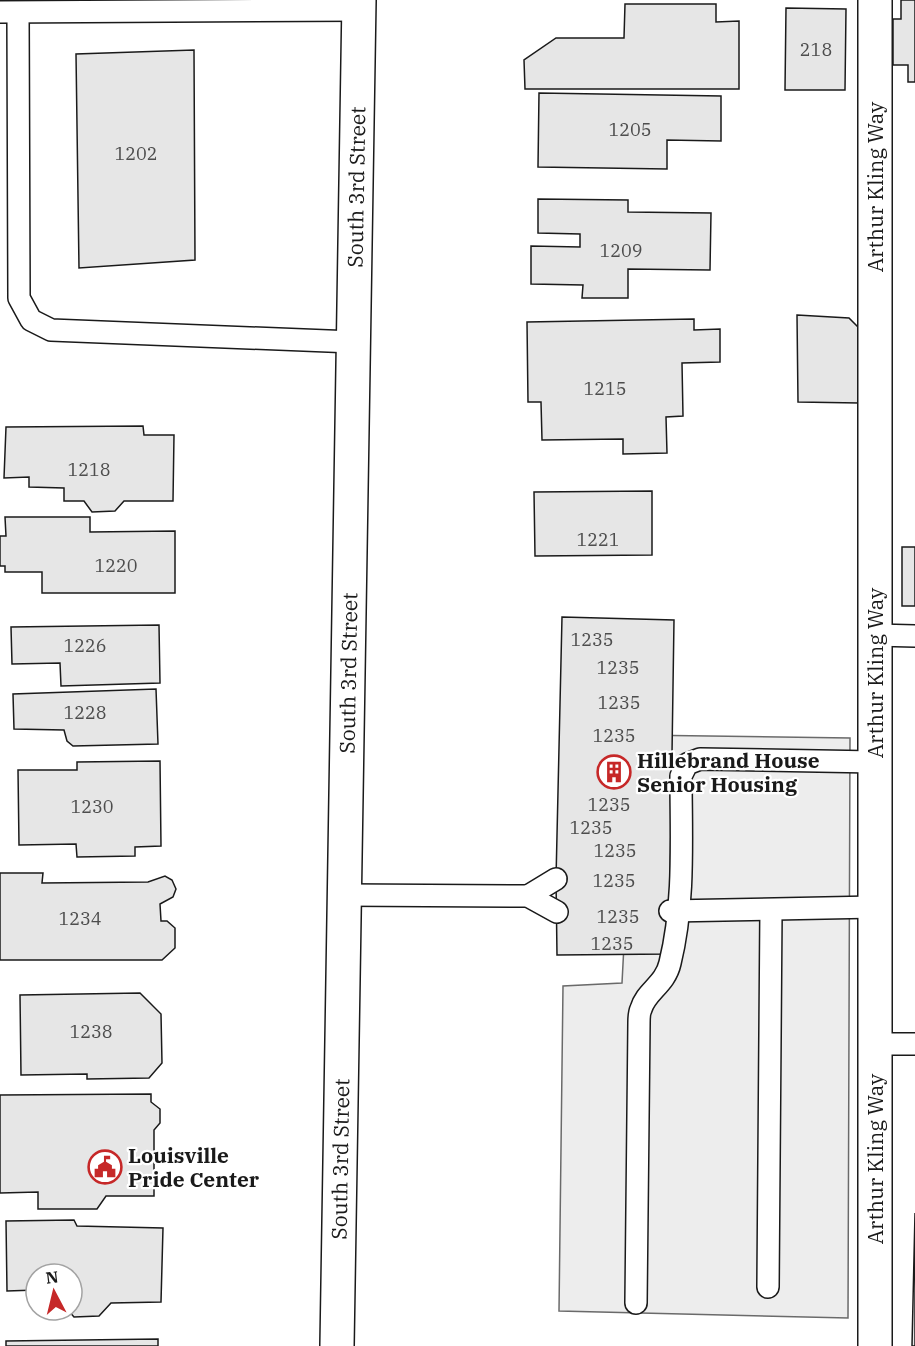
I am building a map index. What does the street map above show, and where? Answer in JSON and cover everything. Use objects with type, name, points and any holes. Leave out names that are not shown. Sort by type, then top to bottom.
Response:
[{"type":"street","name":"Arthur Kling Way","points":[[875,0],[875,1346]]},
{"type":"street","name":"South 3rd Street","points":[[337,1346],[359,5]]},
{"type":"lane","points":[[353,342],[51,330],[31,321],[19,298],[9,13],[359,5]]},
{"type":"lane","points":[[875,635],[915,636]]},
{"type":"lane","points":[[636,1304],[639,1023],[641,1008],[663,981],[670,966],[675,911],[681,776],[687,764],[700,759],[875,762]]},
{"type":"lane","points":[[528,896],[556,879]]},
{"type":"lane","points":[[345,895],[528,896],[557,912]]},
{"type":"lane","points":[[675,911],[875,907]]},
{"type":"lane","points":[[768,1287],[771,910]]},
{"type":"lane","points":[[875,1044],[915,1044]]},
{"type":"shaded area","points":[[635,735],[850,738],[848,1318],[559,1311],[563,986],[622,983]]},
{"type":"building","points":[[901,0],[915,0],[915,82],[908,82],[908,65],[893,65],[893,19],[901,19]]},
{"type":"building","points":[[625,4],[716,4],[716,22],[739,21],[739,89],[525,89],[524,60],[556,38],[624,38]]},
{"type":"building","points":[[786,8],[846,9],[845,90],[785,90]]},
{"type":"building","points":[[194,50],[195,260],[79,268],[76,54]]},
{"type":"building","points":[[539,93],[721,96],[721,141],[667,140],[667,169],[538,167]]},
{"type":"building","points":[[538,199],[628,200],[628,212],[711,213],[710,270],[628,269],[628,298],[582,298],[583,285],[531,284],[531,246],[580,247],[580,234],[538,233]]},
{"type":"building","points":[[797,315],[849,318],[859,328],[859,403],[798,402]]},
{"type":"building","points":[[694,319],[694,330],[720,329],[720,362],[682,363],[683,416],[666,417],[667,453],[623,454],[623,439],[542,440],[541,402],[528,402],[527,322]]},
{"type":"building","points":[[143,426],[144,435],[174,435],[173,501],[124,501],[115,511],[92,512],[84,501],[64,501],[64,488],[29,487],[29,477],[4,478],[6,427]]},
{"type":"building","points":[[652,491],[652,555],[535,556],[534,492]]},
{"type":"building","points":[[5,517],[90,517],[90,532],[175,531],[175,593],[42,593],[42,572],[5,572],[5,566],[0,566],[0,536],[6,536]]},
{"type":"building","points":[[902,547],[915,547],[915,606],[902,606]]},
{"type":"building","name":"Hillebrand House Senior Housing","points":[[562,617],[674,620],[669,954],[557,955],[556,879]]},
{"type":"building","points":[[159,625],[160,683],[61,686],[60,663],[12,664],[11,627]]},
{"type":"building","points":[[156,689],[158,744],[73,746],[67,741],[64,730],[14,729],[13,694]]},
{"type":"building","points":[[160,761],[161,846],[135,847],[135,856],[77,857],[76,844],[19,845],[18,770],[77,770],[77,762]]},
{"type":"building","points":[[0,873],[43,873],[42,883],[148,882],[165,876],[172,880],[176,889],[173,897],[160,904],[161,921],[167,921],[175,928],[175,948],[162,960],[0,960]]},
{"type":"building","points":[[140,993],[161,1014],[162,1063],[149,1078],[87,1079],[87,1074],[21,1075],[20,995]]},
{"type":"building","points":[[151,1094],[151,1102],[160,1109],[160,1123],[154,1130],[154,1196],[106,1196],[97,1209],[38,1209],[38,1192],[0,1193],[0,1095]]},
{"type":"building","points":[[915,1213],[915,1346],[912,1346]]},
{"type":"building","points":[[74,1220],[77,1226],[163,1228],[161,1302],[111,1303],[99,1316],[84,1317],[84,1262],[24,1262],[24,1290],[7,1291],[6,1221]]},
{"type":"building","points":[[158,1339],[158,1346],[6,1346],[6,1341]]},
{"type":"place","name":"Hillebrand House Senior Housing","points":[[614,772]]},
{"type":"place","name":"Louisville Pride Center","points":[[105,1167]]}]
